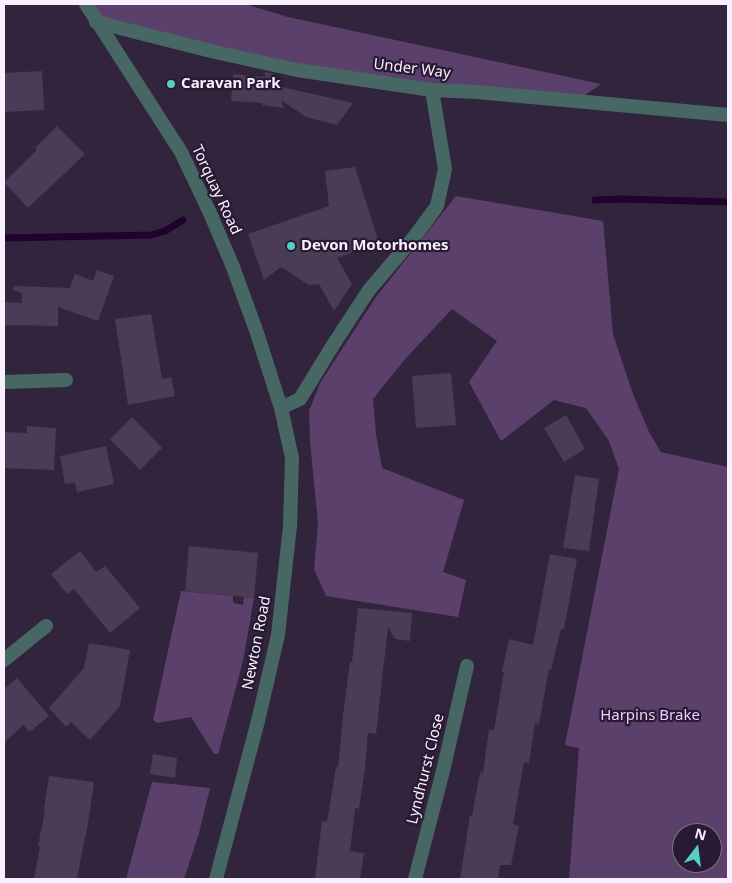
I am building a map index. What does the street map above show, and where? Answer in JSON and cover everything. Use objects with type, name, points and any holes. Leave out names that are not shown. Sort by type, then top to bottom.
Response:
[{"type":"street","name":"Torquay Road","points":[[86,4],[181,152],[234,267],[281,408]]},
{"type":"street","name":"Under Way","points":[[96,22],[215,52],[297,70],[432,90],[477,92],[728,115]]},
{"type":"street","points":[[281,408],[300,399],[369,290],[415,236],[437,206],[445,169],[432,90]]},
{"type":"street","points":[[4,382],[66,380]]},
{"type":"street","name":"Newton Road","points":[[216,879],[258,721],[278,636],[290,526],[292,458],[281,408]]},
{"type":"street","points":[[4,660],[46,626]]},
{"type":"street","name":"Lyndhurst Close","points":[[415,879],[468,666]]},
{"type":"green space","points":[[86,4],[245,4],[288,17],[601,84],[575,102],[297,70],[96,22]]},
{"type":"green space","name":"Harpins Brake","points":[[456,196],[603,221],[613,334],[633,394],[649,432],[661,452],[728,467],[728,879],[569,879],[579,748],[565,745],[619,469],[609,441],[586,408],[554,400],[501,441],[469,382],[497,341],[452,309],[406,358],[373,399],[376,434],[382,468],[464,500],[443,572],[466,580],[458,617],[326,596],[314,569],[318,524],[309,411],[320,383],[376,297]]},
{"type":"green space","points":[[181,591],[233,596],[233,603],[243,605],[244,597],[254,598],[243,661],[218,754],[214,754],[191,717],[157,723],[153,720]]},
{"type":"green space","points":[[152,782],[210,788],[199,833],[184,879],[126,879]]},
{"type":"building","points":[[42,71],[44,110],[5,112],[4,73]]},
{"type":"building","points":[[265,72],[274,74],[277,86],[353,103],[337,125],[306,117],[281,100],[284,108],[262,105],[262,103],[231,101],[233,74],[265,77]]},
{"type":"building","points":[[57,126],[85,154],[28,208],[4,182],[37,150],[35,148]]},
{"type":"building","points":[[355,167],[379,243],[337,258],[352,284],[334,311],[319,284],[309,285],[281,267],[264,280],[248,234],[329,206],[325,171]]},
{"type":"building","points":[[97,270],[114,276],[98,321],[58,307],[58,326],[4,325],[4,302],[22,303],[22,293],[13,290],[14,286],[70,288],[75,274],[93,281]]},
{"type":"building","points":[[151,314],[162,379],[171,377],[175,396],[128,405],[115,319]]},
{"type":"building","points":[[451,373],[456,425],[416,428],[412,376]]},
{"type":"building","points":[[566,415],[585,449],[564,462],[544,428]]},
{"type":"building","points":[[132,417],[162,448],[140,470],[110,439]]},
{"type":"building","points":[[27,426],[56,428],[54,470],[4,468],[4,432],[27,433]]},
{"type":"building","points":[[106,446],[114,484],[77,492],[75,483],[65,484],[60,456]]},
{"type":"building","points":[[575,475],[599,479],[589,551],[563,548]]},
{"type":"building","points":[[189,546],[258,553],[254,598],[185,591]]},
{"type":"building","points":[[80,551],[96,572],[105,566],[140,608],[110,633],[74,589],[67,594],[51,574]]},
{"type":"building","points":[[550,554],[577,559],[564,629],[561,629],[551,670],[549,669],[539,724],[535,723],[529,763],[524,762],[513,824],[519,826],[511,865],[500,865],[498,879],[460,879],[470,815],[472,816],[480,772],[483,773],[489,729],[494,730],[504,672],[502,672],[509,639],[533,645]]},
{"type":"building","points":[[358,608],[412,613],[410,641],[395,639],[388,627],[376,734],[368,733],[359,809],[355,808],[350,851],[364,853],[360,879],[315,879],[322,821],[327,822],[336,767],[338,767],[343,715],[350,662],[352,662]]},
{"type":"building","points":[[89,643],[130,650],[120,706],[90,740],[71,722],[66,727],[49,708],[84,668]]},
{"type":"building","points":[[17,678],[49,716],[30,732],[23,725],[4,743],[4,689]]},
{"type":"building","points":[[153,754],[177,758],[175,778],[150,774]]},
{"type":"building","points":[[49,776],[94,782],[77,879],[34,879]]},
{"type":"waterway","points":[[595,200],[728,202]]},
{"type":"waterway","points":[[4,238],[151,235],[165,231],[183,220]]},
{"type":"place","name":"Caravan Park","points":[[171,84]]},
{"type":"place","name":"Devon Motorhomes","points":[[291,246]]}]
